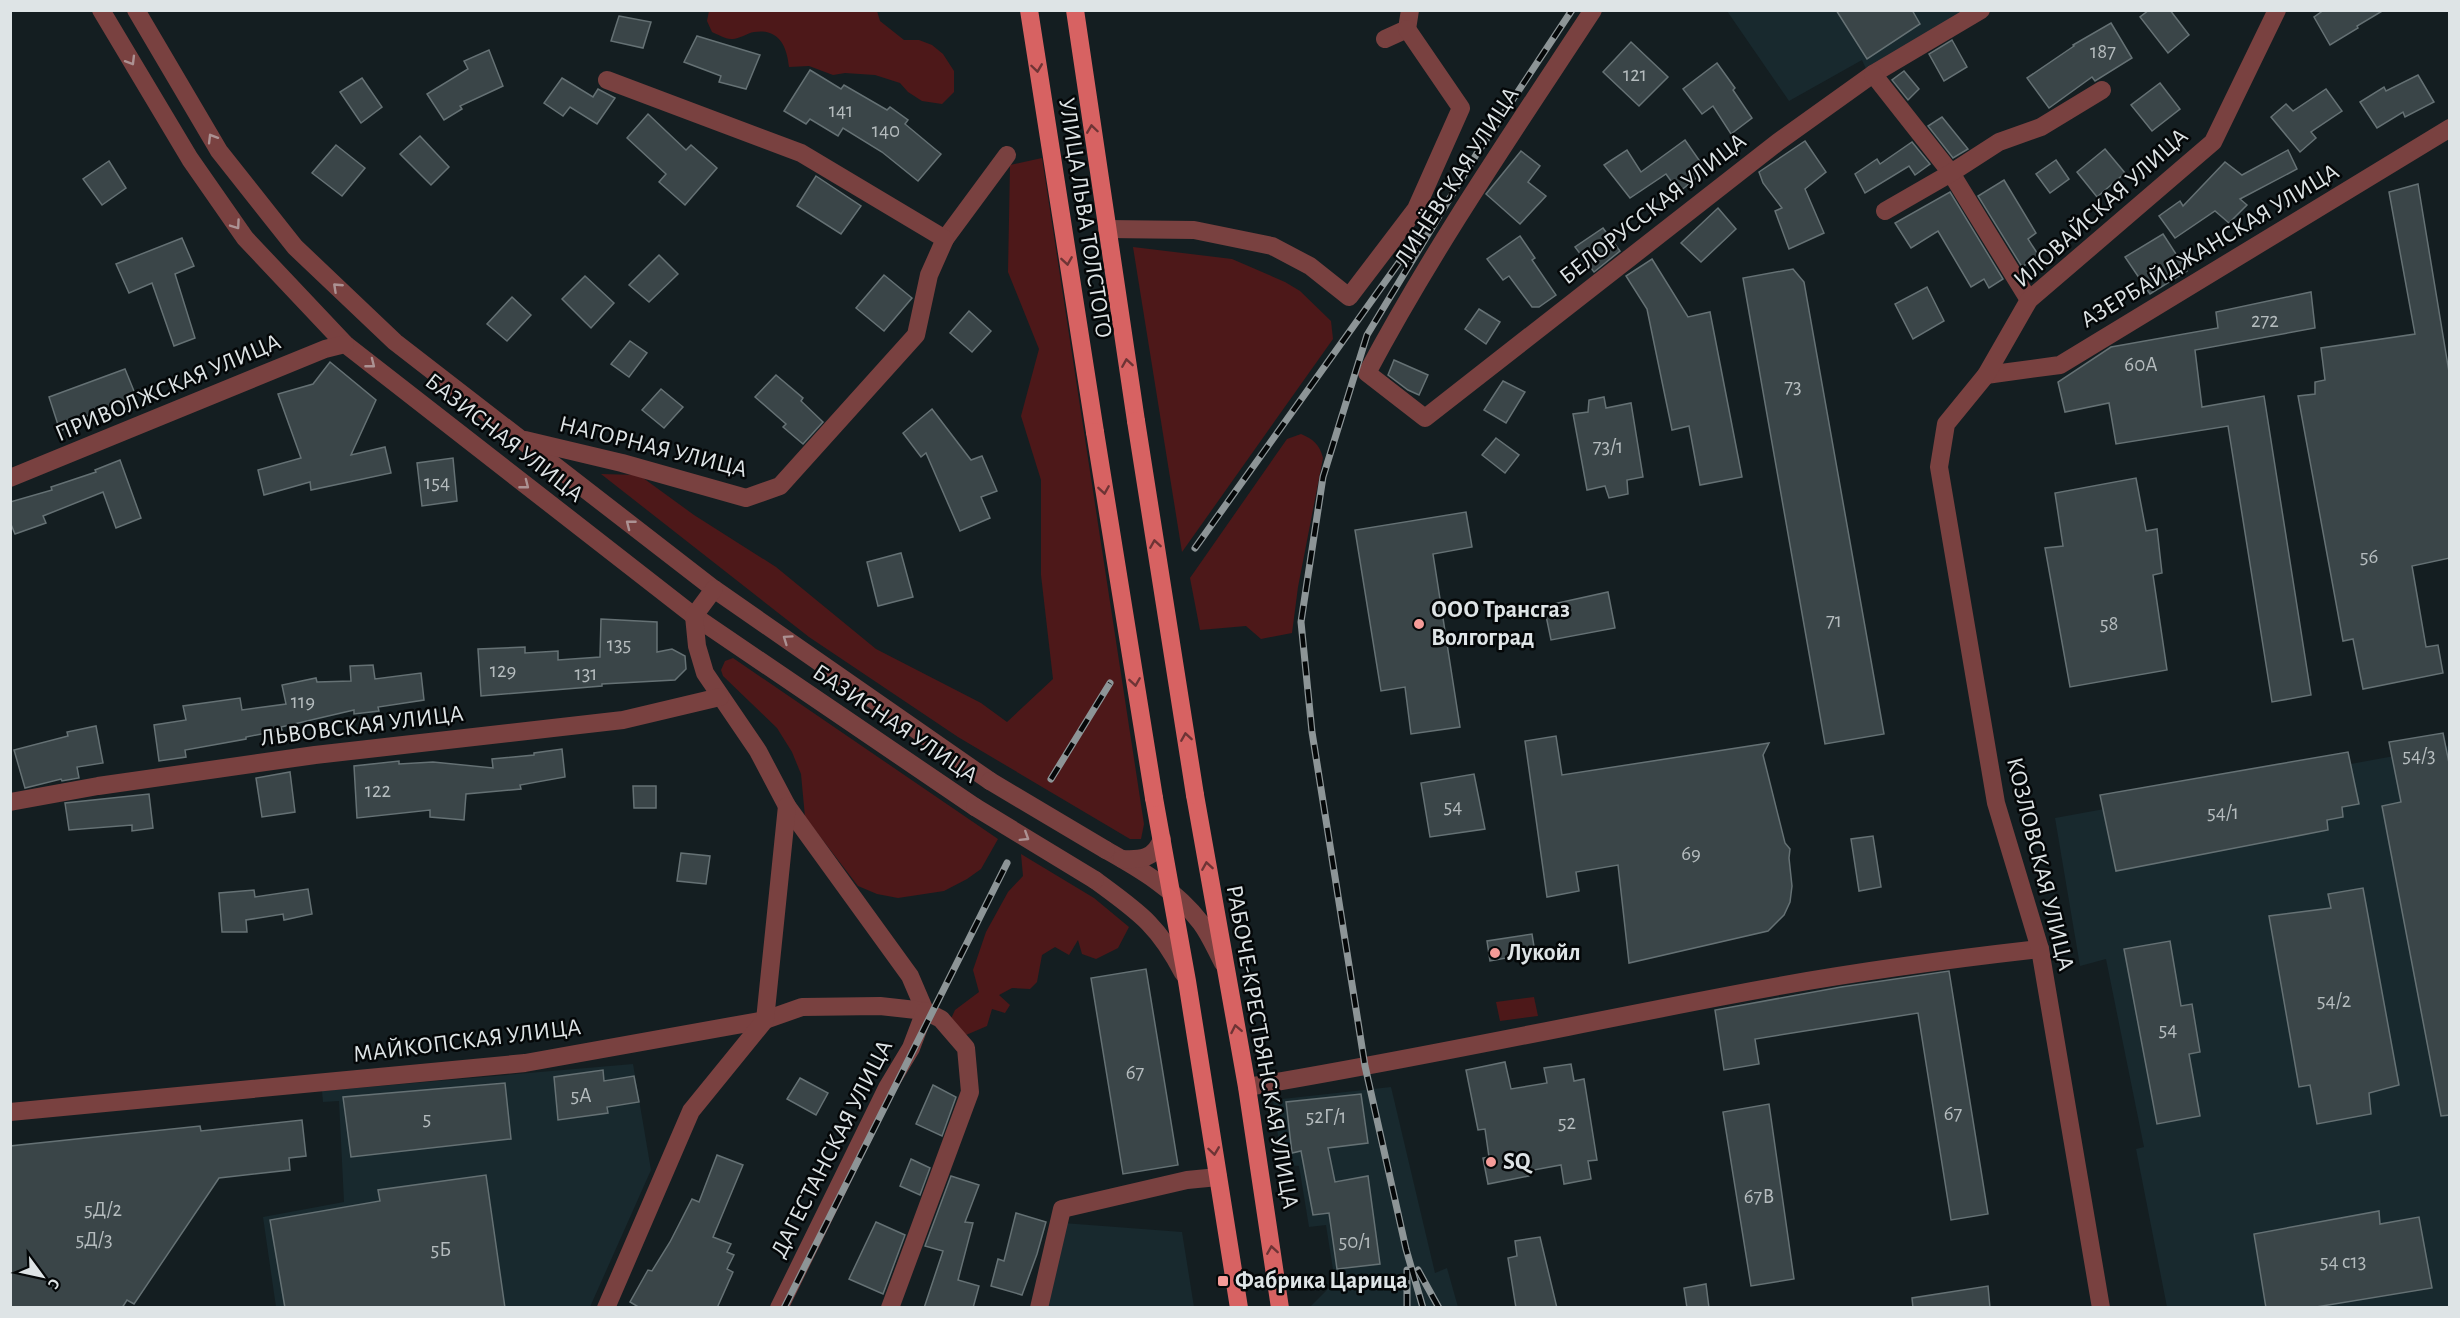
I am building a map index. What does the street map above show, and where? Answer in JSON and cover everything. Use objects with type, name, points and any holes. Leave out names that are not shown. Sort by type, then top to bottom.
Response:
[{"type":"main road","name":"УЛИЦА ЛЬВА ТОЛСТОГО","points":[[1029,10],[1162,839]]},
{"type":"main road","name":"УЛИЦА ЛЬВА ТОЛСТОГО","points":[[1075,10],[1136,421],[1195,795]]},
{"type":"main road","name":"РАБОЧЕ-КРЕСТЬЯНСКАЯ УЛИЦА","points":[[1195,795],[1223,965],[1247,1087],[1281,1308]]},
{"type":"main road","points":[[1162,839],[1239,1308]]},
{"type":"street","name":"БАЗИСНАЯ УЛИЦА","points":[[101,10],[190,159],[245,238],[345,344],[694,616],[975,807],[1095,880],[1151,923],[1171,948],[1187,981]]},
{"type":"street","name":"БАЗИСНАЯ УЛИЦА","points":[[136,10],[219,151],[295,247],[395,342],[714,589],[990,781],[1122,859],[1172,894],[1188,907],[1202,924],[1223,965]]},
{"type":"street","name":"ЛИНЁВСКАЯ УЛИЦА","points":[[1367,373],[1400,311],[1473,192],[1593,10]]},
{"type":"street","name":"БЕЛОРУССКАЯ УЛИЦА","points":[[1367,373],[1425,417],[1778,142],[1873,74],[1981,10]]},
{"type":"street","name":"ИЛОВАЙСКАЯ УЛИЦА","points":[[1986,375],[2029,300],[2213,142],[2277,10]]},
{"type":"street","points":[[1107,229],[1194,230],[1272,246],[1310,266],[1349,297],[1416,209],[1461,108],[1408,20],[1385,39]]},
{"type":"street","points":[[1873,74],[1951,173],[2029,300]]},
{"type":"street","points":[[608,80],[801,153],[945,239]]},
{"type":"street","points":[[1885,211],[1999,142],[2041,128],[2102,90]]},
{"type":"street","name":"АЗЕРБАЙДЖАНСКАЯ УЛИЦА","points":[[1986,375],[2060,365],[2450,128]]},
{"type":"street","name":"НАГОРНАЯ УЛИЦА","points":[[519,439],[622,463],[746,498],[780,486],[916,335],[929,276],[945,239],[1007,155]]},
{"type":"street","name":"ПРИВОЛЖСКАЯ УЛИЦА","points":[[10,478],[326,349],[345,344]]},
{"type":"street","name":"КОЗЛОВСКАЯ УЛИЦА","points":[[1986,375],[1946,424],[1939,467],[1996,803],[2040,949],[2101,1308]]},
{"type":"street","points":[[714,589],[694,616],[697,646],[705,674],[758,751],[786,806],[910,976],[925,1011],[941,1018],[966,1048],[970,1092],[895,1306]]},
{"type":"street","name":"ЛЬВОВСКАЯ УЛИЦА","points":[[10,802],[98,786],[315,754],[623,720],[720,697]]},
{"type":"street","points":[[606,1308],[691,1111],[765,1020],[786,806]]},
{"type":"street","points":[[1122,859],[1144,859],[1155,851],[1162,839]]},
{"type":"street","points":[[1151,923],[1165,926],[1177,924],[1194,914],[1207,899],[1211,890]]},
{"type":"street","points":[[1247,1087],[1723,996],[1963,958],[2040,949]]},
{"type":"street","name":"МАЙКОПСКАЯ УЛИЦА","points":[[10,1112],[525,1063],[765,1020],[802,1007],[880,1006],[925,1011]]},
{"type":"street","name":"ДАГЕСТАНСКАЯ УЛИЦА","points":[[779,1308],[882,1098],[911,1048],[925,1011]]},
{"type":"street","points":[[1039,1308],[1062,1209],[1187,1180],[1218,1177]]},
{"type":"shaded area","points":[[709,11],[877,11],[880,21],[904,40],[919,40],[932,45],[943,54],[954,71],[954,92],[942,104],[922,101],[908,92],[900,83],[875,75],[845,73],[833,75],[809,66],[789,67],[783,45],[775,36],[762,31],[729,39],[712,32],[707,21]]},
{"type":"shaded area","points":[[1727,11],[1965,11],[1866,69],[1862,60],[1789,101]]},
{"type":"shaded area","points":[[1042,158],[1144,824],[1141,839],[1130,839],[958,737],[809,637],[601,474],[639,475],[694,515],[776,567],[876,649],[981,703],[1007,722],[1053,679],[1041,575],[1041,480],[1021,416],[1039,349],[1008,272],[1010,165]]},
{"type":"shaded area","points":[[1133,247],[1232,259],[1300,291],[1331,321],[1333,339],[1182,552]]},
{"type":"shaded area","points":[[1301,434],[1315,443],[1323,458],[1298,587],[1292,633],[1261,639],[1246,626],[1200,630],[1190,578],[1287,439]]},
{"type":"shaded area","points":[[733,658],[998,839],[981,869],[944,891],[898,898],[877,894],[858,886],[805,817],[801,774],[792,752],[777,728],[723,676],[721,670],[725,661]]},
{"type":"shaded area","points":[[2449,746],[2449,1307],[2167,1307],[2136,1149],[2144,1147],[2106,959],[2080,966],[2055,818]]},
{"type":"shaded area","points":[[1021,854],[1094,898],[1129,927],[1118,948],[1096,959],[1082,954],[1078,940],[1069,955],[1055,947],[1042,955],[1037,982],[1030,989],[1012,988],[999,995],[1010,1005],[1005,1013],[992,1009],[987,1026],[966,1035],[950,1021],[955,1010],[979,992],[973,970],[986,932],[1008,892],[1023,876]]},
{"type":"shaded area","points":[[1534,997],[1538,1016],[1500,1021],[1496,1002]]},
{"type":"shaded area","points":[[633,1064],[651,1170],[590,1307],[276,1307],[263,1217],[344,1202],[339,1101],[323,1102],[322,1091]]},
{"type":"shaded area","points":[[1391,1087],[1435,1273],[1447,1268],[1458,1307],[1310,1307],[1335,1282],[1326,1225],[1309,1227],[1299,1166],[1282,1165],[1273,1100]]},
{"type":"shaded area","points":[[1063,1223],[1182,1232],[1194,1307],[1046,1308]]},
{"type":"building","points":[[1836,10],[1912,10],[1920,24],[1867,59]]},
{"type":"building","points":[[2149,10],[2170,10],[2189,35],[2168,53],[2140,17]]},
{"type":"building","points":[[2324,10],[2384,10],[2330,45],[2314,17]]},
{"type":"building","points":[[619,16],[651,22],[643,48],[611,41]]},
{"type":"building","points":[[2111,23],[2132,58],[2095,81],[2092,77],[2049,108],[2027,78],[2073,45]]},
{"type":"building","points":[[697,36],[760,55],[746,89],[719,82],[721,76],[684,62]]},
{"type":"building","points":[[1952,40],[1967,67],[1944,81],[1929,54]]},
{"type":"building","points":[[1631,42],[1668,77],[1639,106],[1603,72]]},
{"type":"building","points":[[489,50],[503,86],[460,106],[462,109],[444,120],[427,94],[468,69],[464,61]]},
{"type":"building","points":[[1717,63],[1752,118],[1731,134],[1713,106],[1702,114],[1683,89]]},
{"type":"building","points":[[810,70],[841,89],[844,85],[887,110],[890,107],[908,120],[905,124],[941,154],[918,181],[882,152],[843,128],[838,136],[810,119],[806,124],[784,111]]},
{"type":"building","points":[[1904,71],[1919,89],[1908,100],[1892,80]]},
{"type":"building","points":[[2418,75],[2434,102],[2405,117],[2403,112],[2377,128],[2360,102],[2384,87],[2386,91]]},
{"type":"building","points":[[362,78],[382,107],[361,123],[340,92]]},
{"type":"building","points":[[562,78],[593,97],[598,89],[615,98],[597,124],[570,107],[563,116],[544,103]]},
{"type":"building","points":[[2160,83],[2180,109],[2152,131],[2131,105]]},
{"type":"building","points":[[2326,89],[2342,111],[2311,132],[2316,138],[2300,152],[2271,117],[2286,104],[2293,111]]},
{"type":"building","points":[[648,114],[686,150],[691,145],[717,168],[685,205],[659,182],[666,174],[627,138]]},
{"type":"building","points":[[1942,117],[1968,149],[1953,158],[1928,126]]},
{"type":"building","points":[[420,136],[449,167],[431,185],[400,154]]},
{"type":"building","points":[[1685,140],[1706,170],[1679,192],[1666,174],[1630,198],[1604,165],[1627,150],[1641,172]]},
{"type":"building","points":[[1805,141],[1826,172],[1805,189],[1824,233],[1789,249],[1775,211],[1782,208],[1763,183],[1759,172]]},
{"type":"building","points":[[1912,142],[1930,164],[1915,175],[1909,166],[1865,193],[1855,174],[1877,159],[1880,164]]},
{"type":"building","points":[[336,145],[365,168],[342,196],[312,173]]},
{"type":"building","points":[[2105,149],[2125,173],[2097,197],[2077,172]]},
{"type":"building","points":[[2288,150],[2297,169],[2240,199],[2247,205],[2229,223],[2215,211],[2175,238],[2159,216],[2180,201],[2183,206],[2225,162],[2242,175]]},
{"type":"building","points":[[1521,151],[1540,166],[1528,182],[1546,196],[1520,224],[1486,194]]},
{"type":"building","points":[[2056,160],[2069,179],[2050,193],[2036,174]]},
{"type":"building","points":[[109,161],[126,188],[102,205],[83,179]]},
{"type":"building","points":[[816,176],[861,206],[841,234],[797,206]]},
{"type":"building","points":[[2004,180],[2036,233],[2028,239],[2039,256],[2022,267],[1978,196]]},
{"type":"building","points":[[2418,184],[2450,378],[2450,558],[2412,566],[2426,647],[2438,645],[2443,673],[2363,689],[2353,639],[2343,641],[2298,396],[2315,394],[2315,382],[2325,380],[2321,348],[2415,334],[2389,192]]},
{"type":"building","points":[[1950,192],[2003,279],[1989,288],[1984,279],[1971,287],[1938,231],[1911,248],[1895,223]]},
{"type":"building","points":[[1718,208],[1736,229],[1701,262],[1681,243]]},
{"type":"building","points":[[1603,228],[1620,251],[1594,272],[1575,247]]},
{"type":"building","points":[[2163,234],[2187,271],[2150,294],[2125,257]]},
{"type":"building","points":[[1520,236],[1535,258],[1532,260],[1556,295],[1539,307],[1532,307],[1509,276],[1503,280],[1487,259]]},
{"type":"building","points":[[182,238],[194,266],[175,274],[195,338],[174,346],[152,283],[129,293],[116,264]]},
{"type":"building","points":[[659,255],[678,274],[649,302],[629,285]]},
{"type":"building","points":[[1652,259],[1688,317],[1710,312],[1742,477],[1700,485],[1689,426],[1672,430],[1647,309],[1626,276]]},
{"type":"building","points":[[1793,269],[1804,282],[1884,734],[1825,744],[1743,278]]},
{"type":"building","points":[[884,275],[912,298],[884,331],[856,308]]},
{"type":"building","points":[[585,276],[614,303],[591,328],[562,299]]},
{"type":"building","points":[[1927,287],[1944,321],[1913,339],[1895,304]]},
{"type":"building","points":[[2311,292],[2315,328],[2195,350],[2202,407],[2264,396],[2311,695],[2272,702],[2228,426],[2116,444],[2109,403],[2065,412],[2058,382],[2111,347],[2218,328],[2216,312]]},
{"type":"building","points":[[512,297],[531,315],[507,341],[487,324]]},
{"type":"building","points":[[1479,309],[1500,322],[1486,344],[1465,329]]},
{"type":"building","points":[[969,311],[991,331],[972,352],[950,333]]},
{"type":"building","points":[[630,341],[647,353],[629,377],[611,364]]},
{"type":"building","points":[[1394,360],[1428,375],[1419,395],[1388,375]]},
{"type":"building","points":[[330,362],[376,400],[351,455],[385,447],[391,473],[311,490],[310,482],[264,495],[258,470],[301,458],[278,394],[313,384]]},
{"type":"building","points":[[125,369],[136,396],[87,416],[88,419],[60,431],[49,397]]},
{"type":"building","points":[[776,375],[803,398],[801,401],[823,422],[803,444],[783,427],[786,424],[755,397]]},
{"type":"building","points":[[1503,381],[1525,392],[1506,423],[1484,410]]},
{"type":"building","points":[[661,389],[683,407],[664,428],[642,410]]},
{"type":"building","points":[[1604,397],[1606,408],[1631,403],[1643,477],[1627,480],[1628,494],[1609,498],[1605,486],[1587,490],[1573,414],[1588,412],[1589,400]]},
{"type":"building","points":[[932,409],[971,460],[982,456],[997,491],[981,497],[990,518],[960,531],[926,453],[921,457],[903,433]]},
{"type":"building","points":[[1496,438],[1519,455],[1505,473],[1482,455]]},
{"type":"building","points":[[453,458],[457,501],[422,506],[417,463]]},
{"type":"building","points":[[120,460],[141,518],[116,528],[103,492],[43,516],[46,523],[15,534],[10,522],[10,502],[52,490],[51,487],[96,472],[95,470]]},
{"type":"building","points":[[2136,478],[2146,531],[2157,529],[2162,573],[2153,575],[2167,670],[2070,687],[2045,548],[2063,546],[2055,493]]},
{"type":"building","points":[[1466,512],[1472,547],[1433,554],[1460,727],[1411,734],[1405,687],[1381,691],[1355,530]]},
{"type":"building","points":[[901,553],[913,597],[878,606],[867,562]]},
{"type":"building","points":[[1608,592],[1615,628],[1551,640],[1544,606]]},
{"type":"building","points":[[601,619],[657,622],[657,652],[672,649],[685,656],[686,669],[675,680],[602,684],[602,686],[481,696],[478,649],[525,647],[525,653],[558,651],[558,660],[600,657]]},
{"type":"building","points":[[373,665],[375,679],[421,673],[424,700],[378,707],[379,711],[354,714],[354,710],[281,727],[282,730],[246,737],[246,739],[185,750],[186,757],[159,761],[154,725],[186,720],[183,706],[240,698],[242,710],[286,704],[282,685],[316,678],[317,682],[351,681],[350,666]]},
{"type":"building","points":[[96,726],[103,763],[77,767],[79,778],[62,781],[61,779],[25,788],[14,750],[68,736],[67,732]]},
{"type":"building","points":[[2443,733],[2450,768],[2450,1115],[2441,1116],[2382,806],[2401,802],[2389,742]]},
{"type":"building","points":[[1556,736],[1562,775],[1769,743],[1763,755],[1785,843],[1790,849],[1792,886],[1790,902],[1784,915],[1768,931],[1629,963],[1618,865],[1576,872],[1579,891],[1547,897],[1525,741]]},
{"type":"building","points":[[562,749],[565,777],[520,785],[521,789],[466,794],[464,820],[430,817],[430,810],[357,818],[354,766],[399,761],[399,764],[433,762],[493,768],[492,759],[534,755],[534,753]]},
{"type":"building","points":[[2348,752],[2359,804],[2342,807],[2343,817],[2327,820],[2328,830],[2116,871],[2100,795]]},
{"type":"building","points":[[290,772],[295,812],[262,817],[256,778]]},
{"type":"building","points":[[1474,774],[1485,829],[1430,837],[1421,783]]},
{"type":"building","points":[[633,786],[656,786],[656,808],[634,808]]},
{"type":"building","points":[[149,794],[153,828],[132,831],[132,825],[69,830],[65,803]]},
{"type":"building","points":[[1873,836],[1881,887],[1859,891],[1851,839]]},
{"type":"building","points":[[681,853],[710,856],[706,884],[677,881]]},
{"type":"building","points":[[2363,888],[2399,1085],[2369,1093],[2371,1114],[2317,1124],[2310,1085],[2299,1087],[2269,916],[2331,908],[2328,894]]},
{"type":"building","points":[[308,889],[312,914],[284,920],[283,914],[246,920],[247,932],[222,932],[219,893],[254,890],[255,897]]},
{"type":"building","points":[[1532,934],[1535,953],[1490,961],[1487,941]]},
{"type":"building","points":[[2170,941],[2181,1006],[2192,1004],[2200,1052],[2189,1054],[2200,1116],[2157,1124],[2124,949]]},
{"type":"building","points":[[1146,969],[1178,1165],[1123,1174],[1091,978]]},
{"type":"building","points":[[1949,971],[1988,1214],[1951,1220],[1918,1013],[1755,1039],[1759,1064],[1724,1070],[1715,1010],[1841,987]]},
{"type":"building","points":[[1505,1062],[1511,1089],[1547,1083],[1544,1068],[1571,1064],[1574,1081],[1584,1079],[1597,1160],[1588,1161],[1591,1179],[1564,1184],[1561,1165],[1528,1171],[1529,1176],[1488,1184],[1483,1158],[1489,1157],[1485,1129],[1478,1130],[1466,1070]]},
{"type":"building","points":[[603,1070],[604,1081],[634,1076],[639,1102],[607,1107],[608,1113],[558,1120],[554,1077]]},
{"type":"building","points":[[800,1078],[828,1093],[816,1115],[787,1099]]},
{"type":"building","points":[[505,1083],[511,1139],[351,1157],[343,1097]]},
{"type":"building","points":[[933,1085],[956,1097],[942,1136],[916,1124]]},
{"type":"building","points":[[1361,1094],[1368,1143],[1328,1148],[1335,1182],[1368,1176],[1380,1264],[1337,1269],[1329,1213],[1313,1215],[1301,1151],[1292,1153],[1286,1102]]},
{"type":"building","points":[[1769,1104],[1794,1279],[1751,1286],[1723,1112]]},
{"type":"building","points":[[302,1120],[306,1156],[289,1158],[290,1170],[219,1178],[134,1304],[127,1300],[122,1308],[10,1308],[10,1146],[200,1126],[201,1131]]},
{"type":"building","points":[[717,1155],[743,1165],[713,1237],[731,1244],[727,1252],[734,1255],[727,1269],[733,1272],[717,1308],[640,1308],[630,1302],[648,1270],[652,1271],[670,1242],[692,1199],[699,1202]]},
{"type":"building","points":[[911,1159],[930,1168],[920,1195],[900,1186]]},
{"type":"building","points":[[486,1175],[505,1308],[285,1308],[270,1220],[380,1201],[378,1190]]},
{"type":"building","points":[[951,1176],[979,1185],[965,1222],[973,1223],[958,1280],[979,1286],[973,1308],[924,1308],[943,1251],[925,1246]]},
{"type":"building","points":[[2379,1211],[2380,1224],[2419,1217],[2432,1288],[2310,1308],[2266,1308],[2254,1234]]},
{"type":"building","points":[[1016,1213],[1046,1222],[1022,1295],[991,1286],[998,1259],[1004,1261]]},
{"type":"building","points":[[876,1222],[905,1235],[883,1294],[849,1279]]},
{"type":"building","points":[[1540,1237],[1557,1308],[1516,1308],[1508,1258],[1517,1256],[1515,1241]]},
{"type":"building","points":[[1706,1284],[1709,1308],[1687,1308],[1684,1288]]},
{"type":"building","points":[[1988,1286],[1990,1308],[1913,1308],[1912,1298]]},
{"type":"railway","points":[[1423,1308],[1406,1249],[1365,1066],[1312,732],[1301,622],[1323,477],[1367,335],[1476,155],[1572,10]]},
{"type":"railway","points":[[1195,548],[1420,233]]},
{"type":"railway","points":[[1051,779],[1110,683]]},
{"type":"railway","points":[[784,1308],[1007,863]]},
{"type":"railway","points":[[1407,1270],[1407,1308]]},
{"type":"railway","points":[[1418,1270],[1439,1308]]},
{"type":"place","name":"ООО Трансгаз Волгоград","points":[[1419,624]]},
{"type":"place","name":"Лукойл","points":[[1495,953]]},
{"type":"place","name":"SQ","points":[[1491,1162]]},
{"type":"place","name":"Фабрика Царица","points":[[1223,1281]]}]
